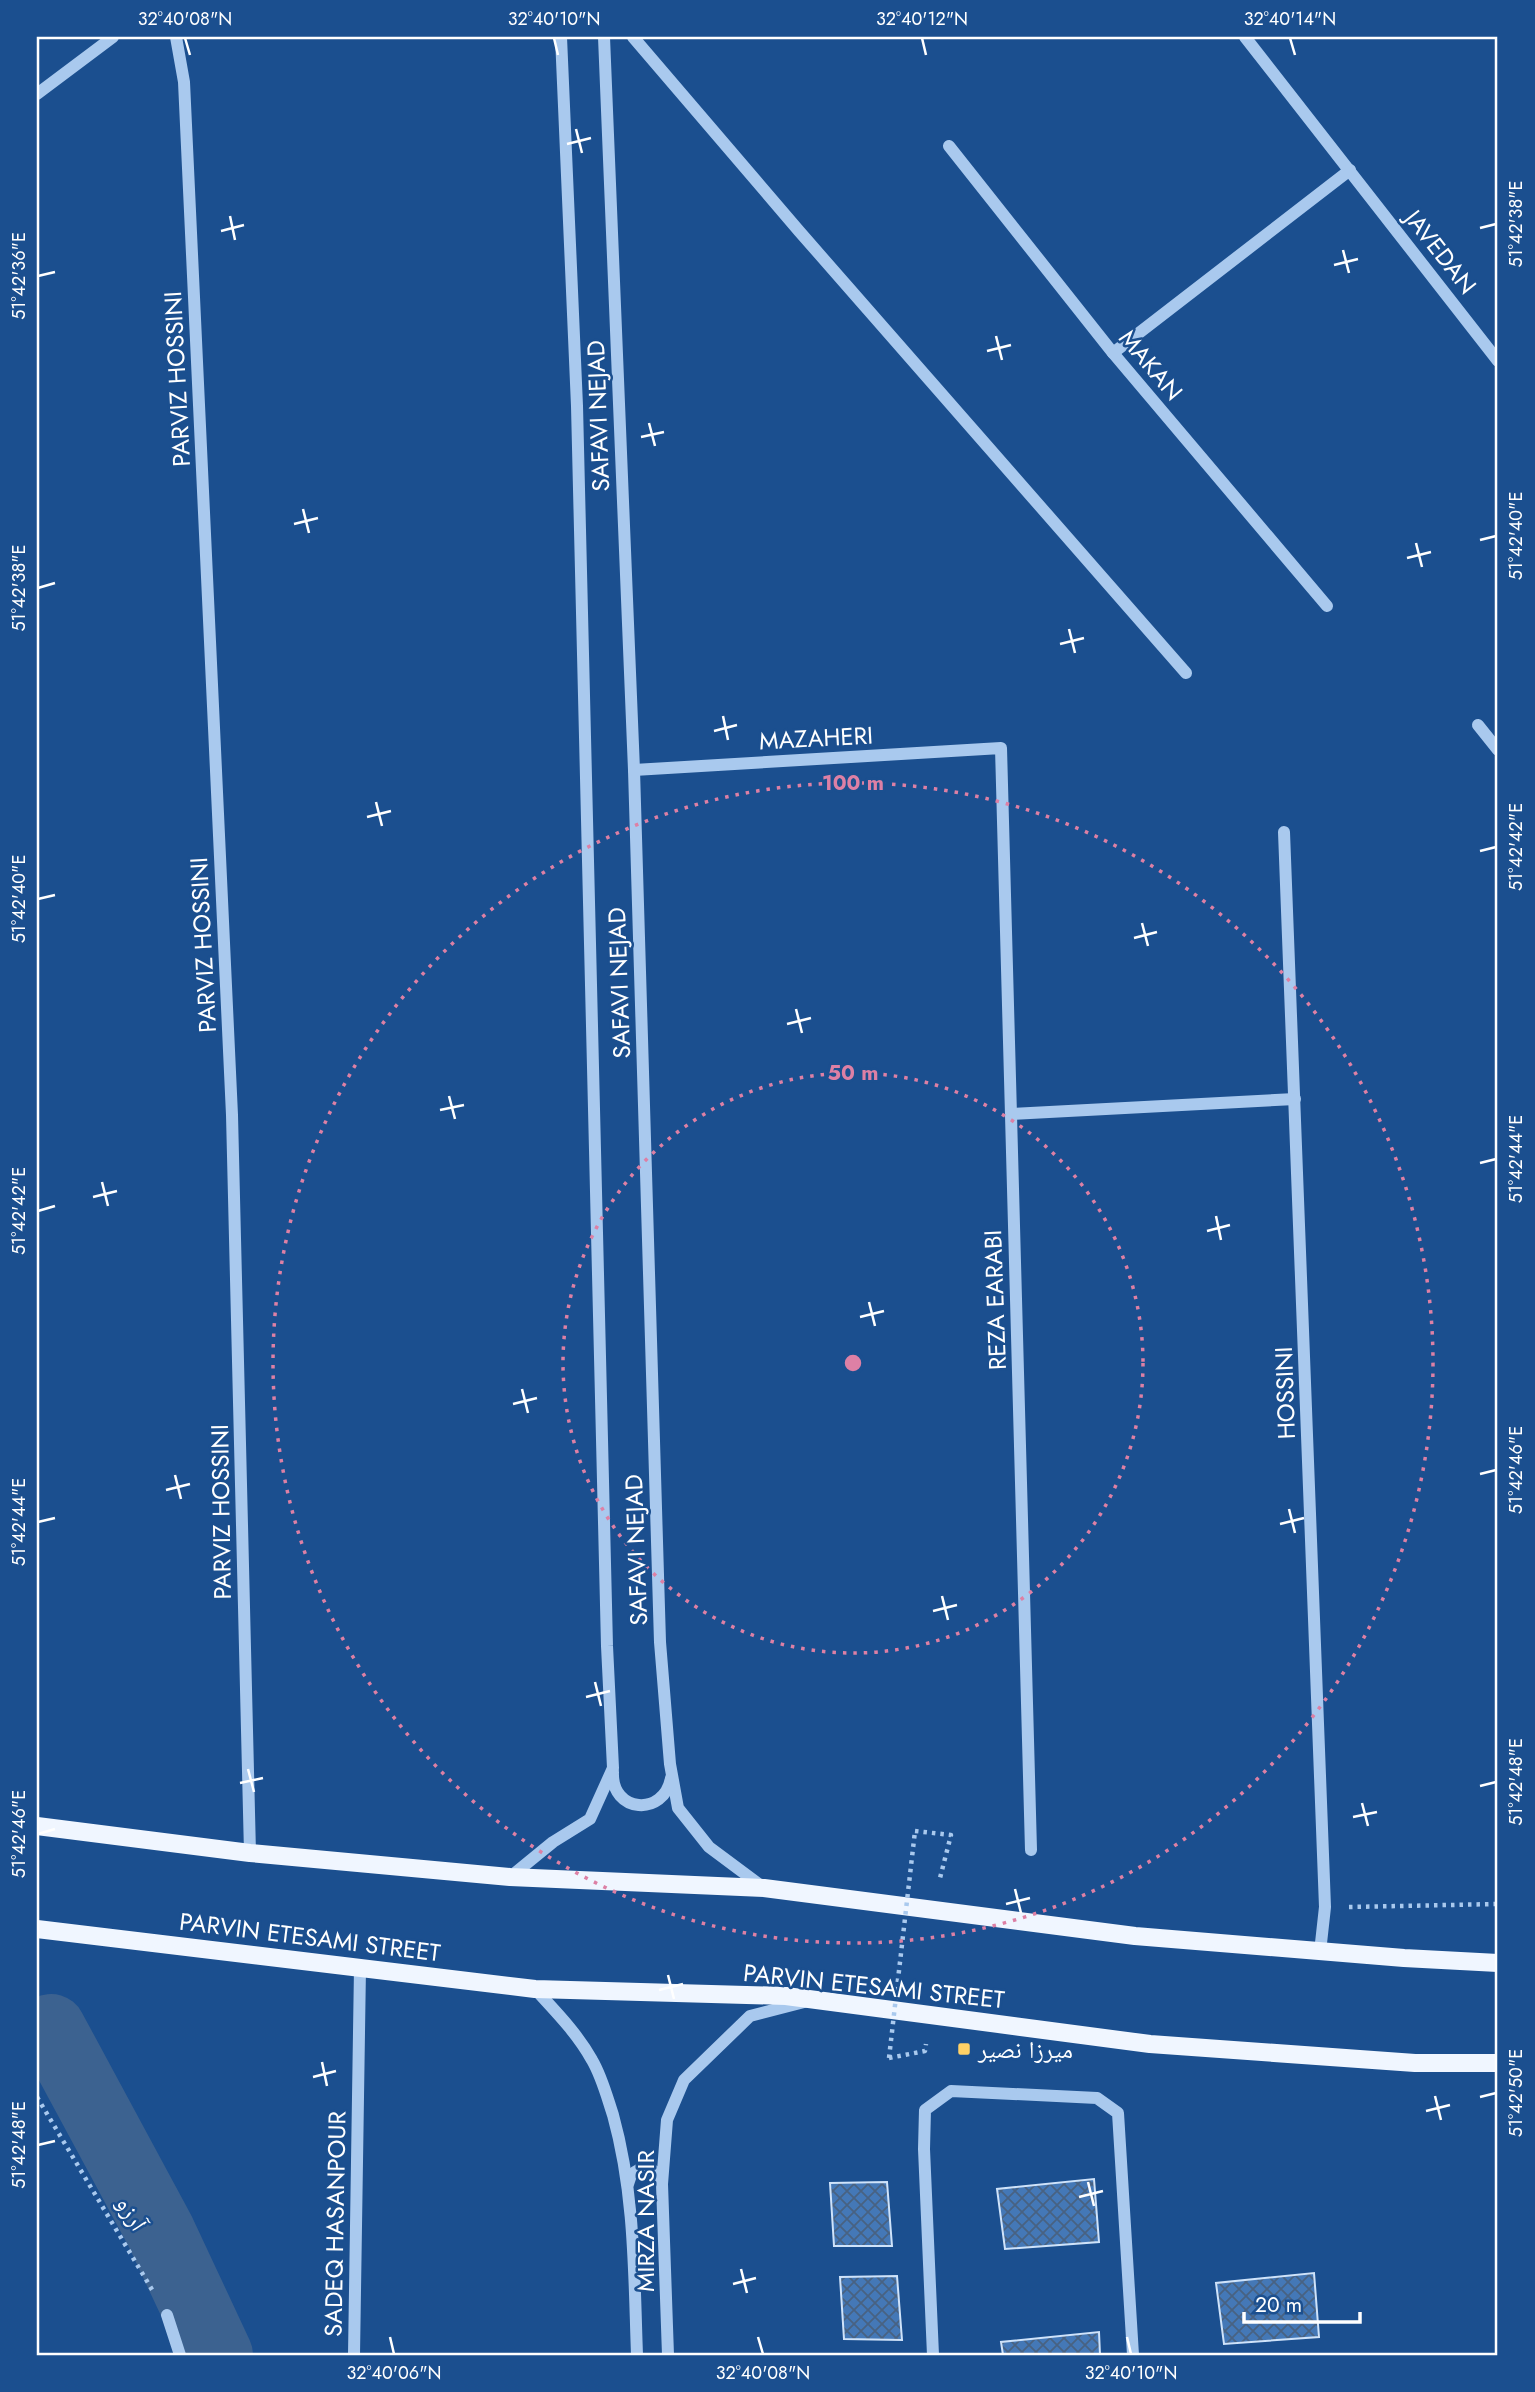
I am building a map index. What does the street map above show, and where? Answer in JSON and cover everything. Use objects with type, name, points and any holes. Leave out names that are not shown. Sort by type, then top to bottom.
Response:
[{"type":"main road","points":[[37,1826],[250,1853],[510,1877],[764,1888],[1135,1936],[1320,1952],[1498,1963]]},
{"type":"main road","name":"PARVIN ETESAMI STREET","points":[[37,1929],[535,1989],[786,1996],[1150,2044],[1415,2063],[1498,2063]]},
{"type":"street","points":[[37,94],[113,37]]},
{"type":"street","name":"PARVIZ HOSSINI","points":[[176,37],[184,82],[232,1115],[250,1853]]},
{"type":"street","name":"SAFAVI NEJAD","points":[[510,1877],[554,1842],[590,1819],[613,1769],[607,1646],[578,406],[561,37]]},
{"type":"street","name":"SAFAVI NEJAD","points":[[604,37],[634,770],[660,1642],[671,1775],[678,1808],[709,1847],[764,1888]]},
{"type":"street","points":[[633,37],[1186,673]]},
{"type":"street","name":"JAVEDAN","points":[[1245,37],[1498,361]]},
{"type":"street","name":"MAKAN","points":[[949,146],[1113,354],[1327,606]]},
{"type":"street","points":[[1113,354],[1350,170]]},
{"type":"street","points":[[1478,725],[1498,750]]},
{"type":"street","name":"MAZAHERI","points":[[634,770],[1001,748]]},
{"type":"street","name":"REZA EARABI","points":[[1001,748],[1031,1850]]},
{"type":"street","name":"HOSSINI","points":[[1284,832],[1325,1907],[1320,1952]]},
{"type":"street","points":[[1011,1114],[1295,1099]]},
{"type":"street","points":[[613,1769],[612,1780],[616,1791],[623,1799],[644,1806],[663,1796],[670,1786],[671,1775]]},
{"type":"street","name":"SADEQ HASANPOUR","points":[[354,2355],[360,1968]]},
{"type":"street","name":"MIRZA NASIR","points":[[535,1989],[572,2029],[593,2062],[619,2136],[633,2223],[637,2355]]},
{"type":"street","name":"MIRZA NASIR","points":[[668,2355],[662,2184],[667,2120],[684,2080],[750,2016],[814,2000]]},
{"type":"street","points":[[933,2355],[924,2148],[925,2110],[951,2091],[1097,2098],[1118,2113],[1133,2355]]},
{"type":"street","points":[[627,2186],[631,2175],[641,2168],[653,2170],[661,2178],[662,2184]]},
{"type":"street","points":[[167,2315],[180,2355]]},
{"type":"path","points":[[925,2051],[889,2058],[915,1831],[951,1835],[932,1910]]},
{"type":"path","points":[[1325,1907],[1498,1904]]},
{"type":"path","name":"آرزو","points":[[37,2097],[167,2315]]},
{"type":"building","points":[[1094,2179],[1099,2242],[1005,2249],[997,2189]]},
{"type":"building","points":[[887,2182],[892,2246],[834,2246],[830,2183]]},
{"type":"building","points":[[1314,2273],[1319,2337],[1224,2344],[1216,2283]]},
{"type":"building","points":[[897,2276],[902,2340],[844,2339],[840,2277]]},
{"type":"building","points":[[1099,2332],[1100,2355],[1003,2355],[1001,2342]]},
{"type":"waterway","points":[[51,2029],[160,2231],[218,2355]]},
{"type":"place","name":"میرزا نصیر","points":[[964,2049]]}]
